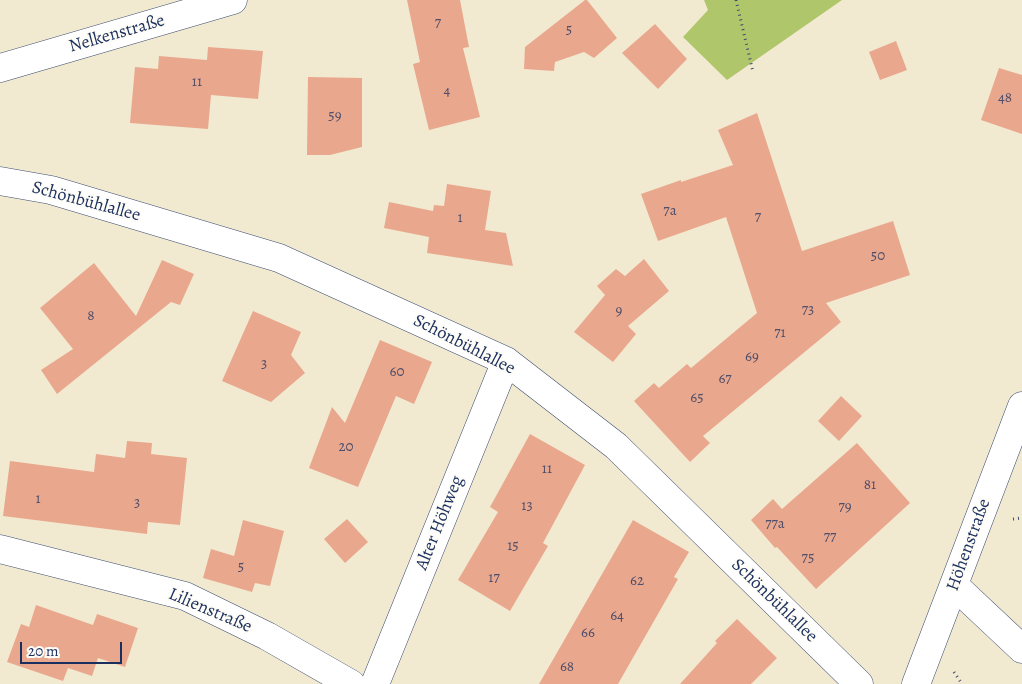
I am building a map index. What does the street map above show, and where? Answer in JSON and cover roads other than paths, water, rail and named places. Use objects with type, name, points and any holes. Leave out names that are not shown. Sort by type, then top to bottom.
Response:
[{"type":"street","name":"Nelkenstraße","points":[[0,68],[233,0]]},
{"type":"street","name":"Schönbühlallee","points":[[0,181],[51,190],[279,258],[506,362],[616,446],[859,684]]},
{"type":"street","name":"Alter Höhweg","points":[[375,684],[506,362]]},
{"type":"street","name":"Höhenstraße","points":[[916,684],[955,586],[1022,406]]},
{"type":"street","name":"Lilienstraße","points":[[0,549],[185,596],[267,636],[351,684]]},
{"type":"street","points":[[955,586],[1022,649]]}]
